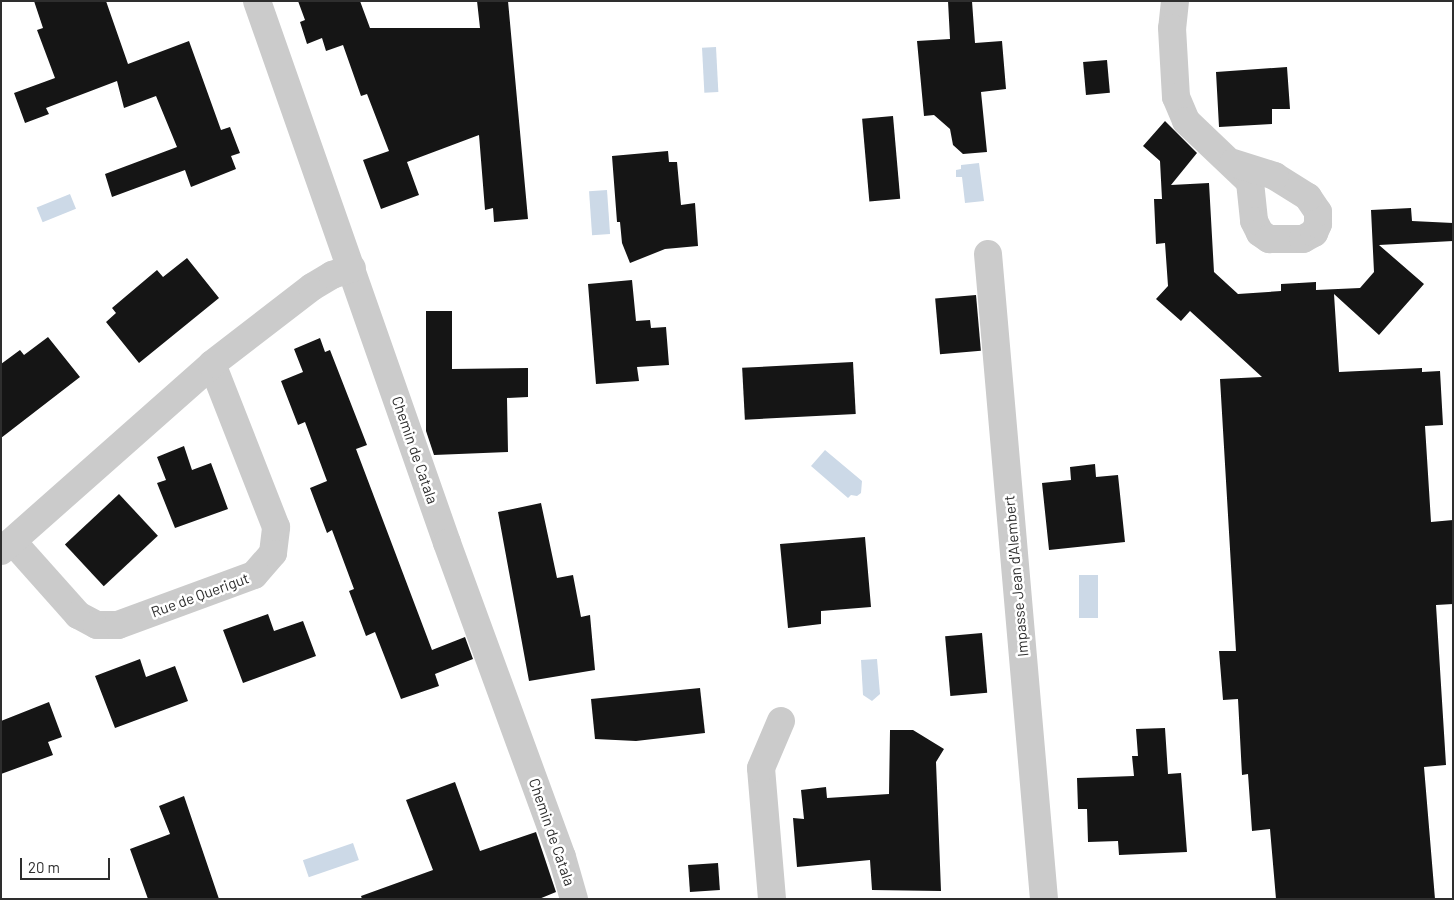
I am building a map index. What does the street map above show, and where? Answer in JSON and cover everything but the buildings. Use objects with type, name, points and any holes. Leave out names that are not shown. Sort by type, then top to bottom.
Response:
[{"type":"street","name":"Chemin de Catala","points":[[257,1],[447,543],[562,856],[574,899]]},
{"type":"street","points":[[1175,1],[1172,28],[1176,97],[1186,121],[1233,163]]},
{"type":"street","name":"Impasse Jean d'Alembert","points":[[988,254],[1044,899]]},
{"type":"street","name":"Rue de Querigut","points":[[212,364],[276,527],[273,553],[254,576],[118,625],[97,625],[78,615],[7,546],[212,364],[312,288],[332,275],[352,268]]},
{"type":"street","points":[[772,899],[761,768],[781,721]]},
{"type":"water","points":[[716,47],[718,92],[704,93],[702,48]]},
{"type":"water","points":[[979,163],[984,201],[965,203],[962,177],[956,177],[956,170],[961,169],[961,165]]},
{"type":"water","points":[[607,190],[610,234],[592,235],[589,191]]},
{"type":"water","points":[[70,194],[76,209],[43,222],[37,207]]},
{"type":"water","points":[[825,450],[862,481],[861,493],[857,496],[851,495],[848,498],[811,466]]},
{"type":"water","points":[[1079,575],[1098,575],[1098,618],[1079,618]]},
{"type":"water","points":[[877,659],[880,694],[872,701],[863,695],[861,660]]},
{"type":"water","points":[[353,843],[359,860],[309,877],[303,860]]}]
